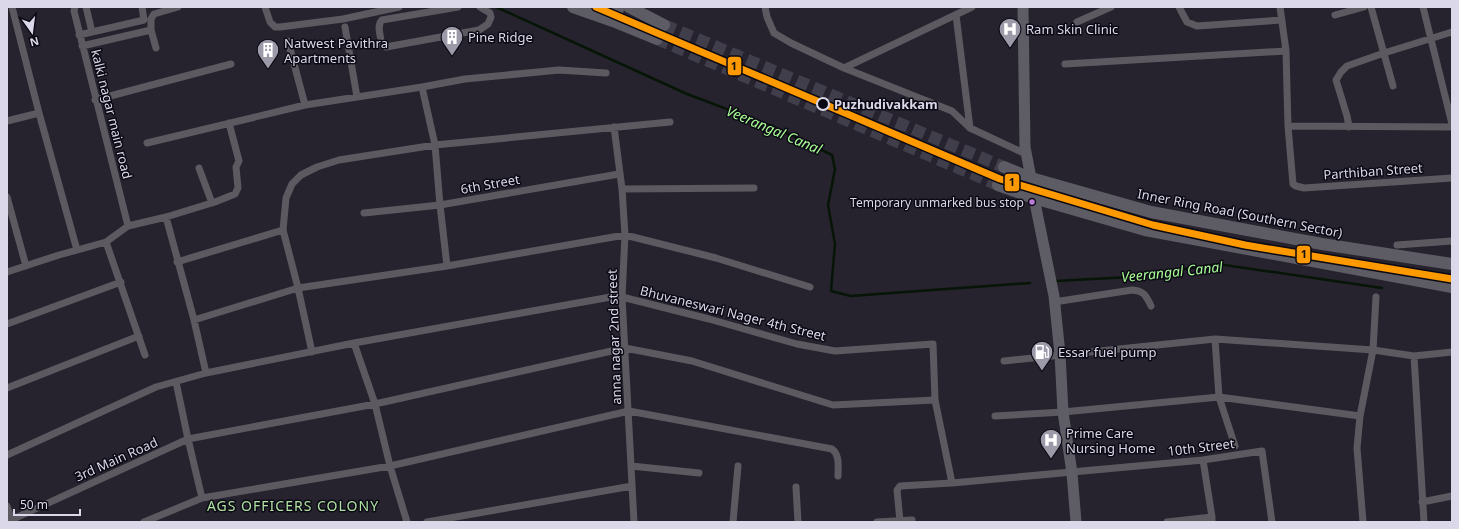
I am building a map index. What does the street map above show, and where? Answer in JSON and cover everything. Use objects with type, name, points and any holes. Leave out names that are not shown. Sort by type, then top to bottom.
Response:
[{"type":"main road","points":[[573,7],[657,39]]},
{"type":"main road","points":[[613,21],[619,7]]},
{"type":"main road","points":[[629,7],[664,25]]},
{"type":"main road","name":"Inner Ring Road (Southern Sector)","points":[[1004,167],[1032,178],[1151,212],[1322,244],[1452,264]]},
{"type":"main road","points":[[998,185],[1034,198],[1145,230],[1452,287]]},
{"type":"main road","points":[[1145,230],[1151,212]]},
{"type":"street","points":[[12,7],[76,250]]},
{"type":"street","points":[[86,7],[92,32]]},
{"type":"street","points":[[80,34],[144,20],[142,7]]},
{"type":"street","points":[[156,48],[151,30],[151,19],[154,14],[178,7]]},
{"type":"street","points":[[265,7],[270,22],[275,27],[280,27],[343,19],[399,7]]},
{"type":"street","points":[[458,7],[382,20],[379,25],[382,45],[386,47],[473,32],[485,27],[491,17],[491,10],[480,7]]},
{"type":"street","points":[[765,7],[767,17],[774,33],[791,43],[844,68],[952,111],[970,128],[1026,154]]},
{"type":"street","points":[[844,68],[972,7]]},
{"type":"street","points":[[1023,7],[1026,154],[1032,178]]},
{"type":"street","points":[[1077,22],[1111,7]]},
{"type":"street","points":[[1179,7],[1187,22],[1197,26],[1282,20]]},
{"type":"street","points":[[1280,7],[1286,51],[1288,126],[1349,127],[1452,122],[1423,7]]},
{"type":"street","points":[[1335,15],[1364,7]]},
{"type":"street","points":[[1371,7],[1393,86]]},
{"type":"street","name":"kalki nagar main road","points":[[77,8],[74,11],[82,46],[128,226]]},
{"type":"street","points":[[956,15],[970,128]]},
{"type":"street","points":[[345,28],[357,97]]},
{"type":"street","points":[[82,46],[151,30]]},
{"type":"street","points":[[1349,127],[1336,80],[1347,66],[1384,52],[1452,32]]},
{"type":"street","points":[[288,41],[305,105]]},
{"type":"street","points":[[1065,64],[1286,51]]},
{"type":"street","points":[[96,100],[231,64]]},
{"type":"street","points":[[147,143],[305,105],[465,79],[560,70],[606,73]]},
{"type":"street","points":[[422,87],[435,144],[447,266]]},
{"type":"street","points":[[7,121],[39,114]]},
{"type":"street","points":[[312,352],[283,230],[286,198],[292,184],[301,175],[317,167],[339,160],[435,144],[670,122]]},
{"type":"street","points":[[7,272],[106,242],[128,226],[166,218],[235,194],[238,188],[236,167],[239,161],[229,123]]},
{"type":"street","name":"Parthiban Street","points":[[1288,126],[1292,180],[1296,186],[1304,188],[1452,178]]},
{"type":"street","name":"anna nagar 2nd street","points":[[614,127],[622,189],[625,235],[622,296],[634,522]]},
{"type":"street","points":[[199,168],[212,203]]},
{"type":"street","name":"6th Street","points":[[364,213],[440,204],[620,174]]},
{"type":"street","points":[[622,189],[754,188]]},
{"type":"street","points":[[7,197],[26,266]]},
{"type":"street","points":[[1034,198],[1054,299],[1076,522]]},
{"type":"street","points":[[166,218],[194,320],[206,373]]},
{"type":"street","points":[[177,262],[283,230]]},
{"type":"street","points":[[194,320],[298,288],[447,266],[625,235],[716,258],[810,287]]},
{"type":"street","points":[[1397,245],[1452,241]]},
{"type":"street","points":[[106,242],[145,355]]},
{"type":"street","points":[[7,324],[121,282]]},
{"type":"street","points":[[1054,299],[1140,290],[1145,294],[1151,306]]},
{"type":"street","points":[[7,455],[156,387],[206,373],[354,343],[622,296]]},
{"type":"street","name":"Bhuvaneswari Nager 4th Street","points":[[622,296],[796,344],[835,351],[933,344],[935,400]]},
{"type":"street","points":[[1363,522],[1357,448],[1360,416],[1373,350],[1376,297]]},
{"type":"street","points":[[7,388],[139,336]]},
{"type":"street","points":[[1215,339],[1220,397],[1235,446]]},
{"type":"street","points":[[1004,361],[1215,339],[1373,350],[1414,356],[1452,352]]},
{"type":"street","points":[[354,343],[375,404],[390,466],[407,522]]},
{"type":"street","points":[[625,348],[692,360],[833,405],[935,400],[952,483]]},
{"type":"street","name":"3rd Main Road","points":[[11,521],[188,439],[375,404],[625,348]]},
{"type":"street","points":[[1414,356],[1424,522]]},
{"type":"street","points":[[176,382],[202,498]]},
{"type":"street","points":[[994,416],[1064,412],[1220,397],[1360,416]]},
{"type":"street","points":[[144,522],[202,498],[390,466],[629,412],[832,449],[837,455],[838,476]]},
{"type":"street","name":"10th Street","points":[[900,521],[897,490],[900,486],[1072,473],[1203,460],[1262,451],[1272,522]]},
{"type":"street","points":[[1166,522],[1212,519],[1203,460]]},
{"type":"street","points":[[631,466],[699,473]]},
{"type":"street","points":[[733,522],[738,466]]},
{"type":"street","points":[[427,522],[632,486]]},
{"type":"street","points":[[796,487],[798,522]]},
{"type":"street","points":[[1422,502],[1452,496]]},
{"type":"street","points":[[7,506],[11,521]]},
{"type":"street","points":[[877,522],[912,520]]},
{"type":"waterway","name":"Veerangal Canal","points":[[496,7],[687,94],[772,126],[832,155],[835,169],[828,205],[835,244],[831,291],[851,296],[1030,283]]},
{"type":"waterway","name":"Veerangal Canal","points":[[1056,281],[1130,277],[1218,264],[1382,288]]},
{"type":"tunnel","points":[[664,25],[1004,167]]},
{"type":"tunnel","points":[[657,39],[998,185]]},
{"type":"transit line","name":"1","points":[[596,7],[1000,179],[1153,225],[1245,245],[1452,279]]},
{"type":"place","name":"Ram Skin Clinic","points":[[1010,48]]},
{"type":"place","name":"Pine Ridge","points":[[452,56]]},
{"type":"place","name":"Natwest Pavithra Apartments","points":[[268,70]]},
{"type":"place","name":"Puzhudivakkam","points":[[823,104]]},
{"type":"place","name":"Temporary unmarked bus stop","points":[[1032,202]]},
{"type":"place","name":"Essar fuel pump","points":[[1042,372]]},
{"type":"place","name":"Prime Care Nursing Home","points":[[1051,460]]},
{"type":"district","name":"AGS OFFICERS COLONY","points":[[293,506]]}]
